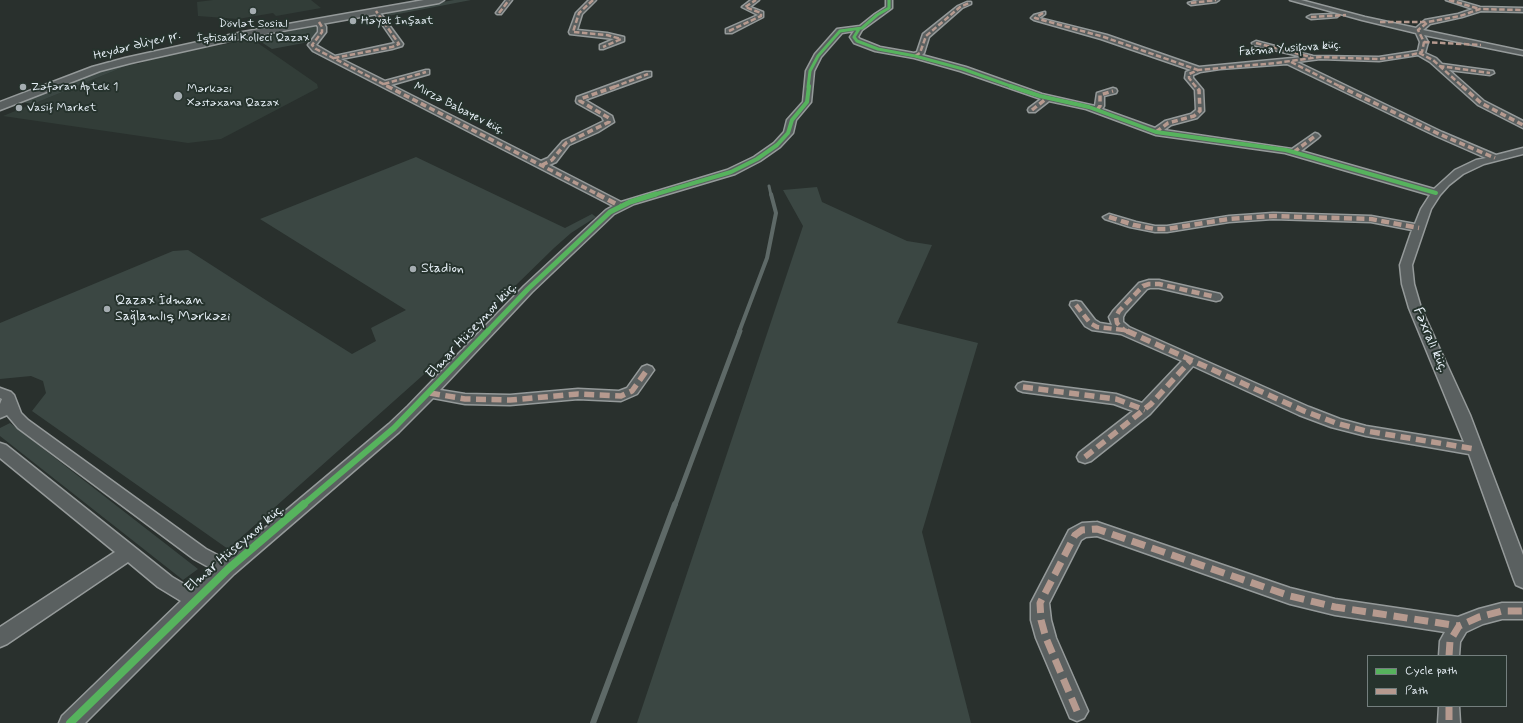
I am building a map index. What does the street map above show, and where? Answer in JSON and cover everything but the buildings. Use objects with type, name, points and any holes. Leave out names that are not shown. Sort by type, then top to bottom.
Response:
[{"type":"main road","points":[[0,110],[92,74],[136,61],[286,28],[419,2],[439,0]]},
{"type":"main road","name":"Heydər Əliyev pr.","points":[[0,106],[112,64],[243,35],[286,28]]},
{"type":"street","points":[[499,13],[509,0]]},
{"type":"street","points":[[593,0],[579,13],[573,32],[607,35],[621,39],[602,47]]},
{"type":"street","points":[[729,31],[761,16],[761,13],[745,7],[756,0]]},
{"type":"street","name":"Elmar Hüseynov küç.","points":[[70,723],[228,569],[394,428],[430,394],[528,289],[597,225],[620,206],[731,172],[757,159],[777,145],[788,133],[792,120],[807,102],[810,71],[818,56],[840,32],[866,26],[877,15],[889,8],[889,0]]},
{"type":"street","points":[[1191,3],[1216,0]]},
{"type":"street","points":[[1293,0],[1346,15],[1481,45],[1523,52]]},
{"type":"street","points":[[1448,0],[1480,9],[1523,10]]},
{"type":"street","points":[[916,56],[920,53],[926,36],[960,7],[969,4]]},
{"type":"street","points":[[1380,22],[1428,22],[1460,16],[1480,9]]},
{"type":"street","points":[[334,58],[392,47],[399,44],[376,11]]},
{"type":"street","points":[[1043,13],[1036,16],[1036,19],[1104,37],[1198,70]]},
{"type":"street","points":[[1311,17],[1346,15]]},
{"type":"street","name":"Mirzə Babayev küç.","points":[[319,22],[322,27],[322,32],[312,45],[316,49],[620,206]]},
{"type":"street","points":[[1418,30],[1428,22]]},
{"type":"street","points":[[858,29],[854,34],[857,41],[878,49],[916,56],[963,69],[1047,98],[1096,110],[1156,132],[1294,152],[1436,193]]},
{"type":"street","points":[[1418,30],[1424,42],[1422,52],[1419,53],[1433,60],[1481,103],[1523,125]]},
{"type":"street","points":[[1424,42],[1481,45]]},
{"type":"street","points":[[1256,43],[1313,57]]},
{"type":"street","name":"Fatma Yusifova küç.","points":[[1198,70],[1220,66],[1290,62],[1313,57],[1379,59],[1419,53]]},
{"type":"street","points":[[1290,62],[1439,134],[1495,158]]},
{"type":"street","points":[[1439,66],[1490,73]]},
{"type":"street","points":[[1156,132],[1168,123],[1194,116],[1200,111],[1199,90],[1189,78],[1189,74],[1198,70]]},
{"type":"street","points":[[384,84],[426,72]]},
{"type":"street","points":[[542,165],[552,160],[566,143],[596,130],[609,122],[609,118],[605,114],[580,101],[580,99],[648,74]]},
{"type":"street","points":[[1096,110],[1100,106],[1100,95],[1113,91]]},
{"type":"street","points":[[1032,110],[1047,98]]},
{"type":"street","points":[[1294,152],[1315,136]]},
{"type":"street","name":"Fəxralı küç.","points":[[1523,151],[1480,162],[1459,172],[1445,183],[1436,193],[1426,209],[1418,228],[1406,266],[1408,284],[1415,308],[1475,449],[1523,580]]},
{"type":"street","points":[[1109,217],[1134,226],[1155,229],[1167,229],[1229,219],[1273,216],[1371,218],[1418,228]]},
{"type":"street","points":[[1124,330],[1117,323],[1116,317],[1119,311],[1144,286],[1149,284],[1159,284],[1216,297]]},
{"type":"street","points":[[1076,305],[1090,323],[1097,327],[1124,330],[1304,411],[1336,423],[1366,431],[1475,449]]},
{"type":"street","points":[[1085,457],[1145,410],[1191,360]]},
{"type":"street","points":[[430,394],[465,399],[510,400],[578,394],[621,396],[632,391],[647,370]]},
{"type":"street","points":[[1023,387],[1116,399],[1145,410]]},
{"type":"street","points":[[4,396],[14,415],[23,424],[200,554],[228,569]]},
{"type":"street","points":[[0,413],[9,403],[4,396]]},
{"type":"street","points":[[0,449],[128,553],[178,591],[195,600]]},
{"type":"street","points":[[1077,711],[1046,638],[1041,620],[1040,603],[1075,535],[1082,530],[1097,529],[1290,596],[1336,607],[1459,626],[1479,617],[1502,612],[1523,611]]},
{"type":"street","points":[[0,638],[128,553]]},
{"type":"street","points":[[1449,655],[1450,641],[1459,626]]},
{"type":"street","points":[[1449,707],[1449,723]]},
{"type":"shaded area","name":"Dövlət Sosial İqtisadi Kolleci Qazax","points":[[213,0],[311,0],[321,8],[276,16],[273,13],[238,19],[198,16],[197,2]]},
{"type":"shaded area","points":[[454,0],[471,0],[388,16],[385,12]]},
{"type":"shaded area","points":[[316,26],[316,34],[309,42],[272,49],[255,38]]},
{"type":"shaded area","name":"Mərkəzi Xəstəxana Qazax","points":[[252,39],[317,84],[318,88],[221,139],[188,143],[3,116],[131,64],[138,64],[154,58]]},
{"type":"shaded area","points":[[126,63],[131,64],[33,104],[21,102],[102,71]]},
{"type":"shaded area","points":[[416,157],[565,228],[592,214],[596,217],[571,233],[554,248],[431,368],[228,549],[32,411],[46,393],[43,381],[31,376],[0,379],[0,323],[173,251],[188,250],[352,354],[376,341],[371,328],[406,310],[260,219]]},
{"type":"shaded area","points":[[817,187],[822,202],[907,241],[932,245],[897,323],[978,343],[922,532],[971,723],[637,723],[803,226],[783,190]]},
{"type":"shaded area","points":[[10,423],[198,569],[183,580],[0,436],[0,428]]},
{"type":"waterway","points":[[769,186],[771,195]]},
{"type":"waterway","points":[[739,332],[767,258],[776,213],[771,194]]},
{"type":"waterway","points":[[675,505],[740,331]]},
{"type":"waterway","points":[[593,723],[675,504]]},
{"type":"marked path","points":[[499,13],[509,0]]},
{"type":"marked path","points":[[593,0],[579,13],[573,32],[607,35],[621,39],[603,47]]},
{"type":"marked path","points":[[729,31],[761,16],[761,13],[745,7],[756,0]]},
{"type":"marked path","points":[[1191,3],[1216,0]]},
{"type":"marked path","points":[[1449,0],[1480,9]]},
{"type":"marked path","points":[[915,56],[920,53],[926,36],[960,7],[969,3]]},
{"type":"marked path","points":[[1156,132],[1168,123],[1194,116],[1200,111],[1199,90],[1189,78],[1189,74],[1198,70],[1276,63],[1320,57],[1379,59],[1411,55],[1422,52],[1424,42],[1418,30],[1428,22],[1460,16],[1480,9],[1523,10]]},
{"type":"marked path","points":[[334,58],[392,47],[399,44],[376,11]]},
{"type":"marked path","points":[[1043,13],[1035,18],[1104,37],[1198,70]]},
{"type":"marked path","points":[[1311,17],[1346,15]]},
{"type":"marked path","points":[[319,22],[322,27],[322,32],[312,45],[316,49],[620,206]]},
{"type":"marked path","points":[[1380,22],[1428,22]]},
{"type":"marked path","points":[[1424,42],[1481,45]]},
{"type":"marked path","points":[[1256,43],[1311,57]]},
{"type":"marked path","points":[[1419,53],[1433,60],[1481,103],[1523,125]]},
{"type":"marked path","points":[[1291,62],[1439,134],[1495,158]]},
{"type":"marked path","points":[[1439,66],[1490,73]]},
{"type":"marked path","points":[[384,84],[426,72]]},
{"type":"marked path","points":[[542,165],[552,160],[566,143],[609,122],[609,118],[580,101],[580,99],[648,74]]},
{"type":"marked path","points":[[1097,110],[1100,106],[1100,95],[1113,91]]},
{"type":"marked path","points":[[1032,110],[1047,98]]},
{"type":"marked path","points":[[1294,152],[1315,136]]},
{"type":"marked path","points":[[1109,217],[1134,225],[1155,229],[1167,229],[1229,219],[1273,216],[1371,219],[1419,228]]},
{"type":"marked path","points":[[1216,297],[1159,284],[1149,284],[1143,286],[1119,311],[1116,317],[1117,323],[1124,330],[1304,411],[1336,423],[1366,431],[1475,449]]},
{"type":"marked path","points":[[1076,305],[1090,323],[1097,327],[1124,330]]},
{"type":"marked path","points":[[1085,457],[1151,404],[1191,360]]},
{"type":"marked path","points":[[430,393],[465,399],[510,400],[578,394],[621,396],[632,391],[647,370]]},
{"type":"marked path","points":[[1023,387],[1116,399],[1145,410]]},
{"type":"marked path","points":[[1077,711],[1046,638],[1041,620],[1040,603],[1075,535],[1082,530],[1097,529],[1290,596],[1335,607],[1459,626]]},
{"type":"marked path","points":[[1449,655],[1450,641],[1459,626],[1479,617],[1502,611],[1523,611]]},
{"type":"marked path","points":[[1449,707],[1449,723]]},
{"type":"cycle path","points":[[70,723],[228,569],[394,428],[528,289],[610,212],[630,202],[731,172],[757,159],[777,145],[788,133],[792,120],[807,102],[810,71],[818,56],[840,31],[862,28],[877,15],[889,8],[889,0]]},
{"type":"cycle path","points":[[859,29],[854,37],[857,41],[878,49],[915,56],[963,69],[1040,96],[1089,107],[1156,132],[1286,150],[1436,193]]},
{"type":"place","name":"Dövlət Sosial İqtisadi Kolleci Qazax","points":[[253,11]]},
{"type":"place","name":"Həyat İnşaat","points":[[353,21]]},
{"type":"place","name":"Zəfəran Aptek 1","points":[[23,87]]},
{"type":"place","name":"Mərkəzi Xəstəxana Qazax","points":[[178,96]]},
{"type":"place","name":"Vasif Market","points":[[19,108]]},
{"type":"place","name":"Stadion","points":[[413,269]]},
{"type":"place","name":"Qazax İdman Sağlamlıq Mərkəzi","points":[[107,309]]}]
